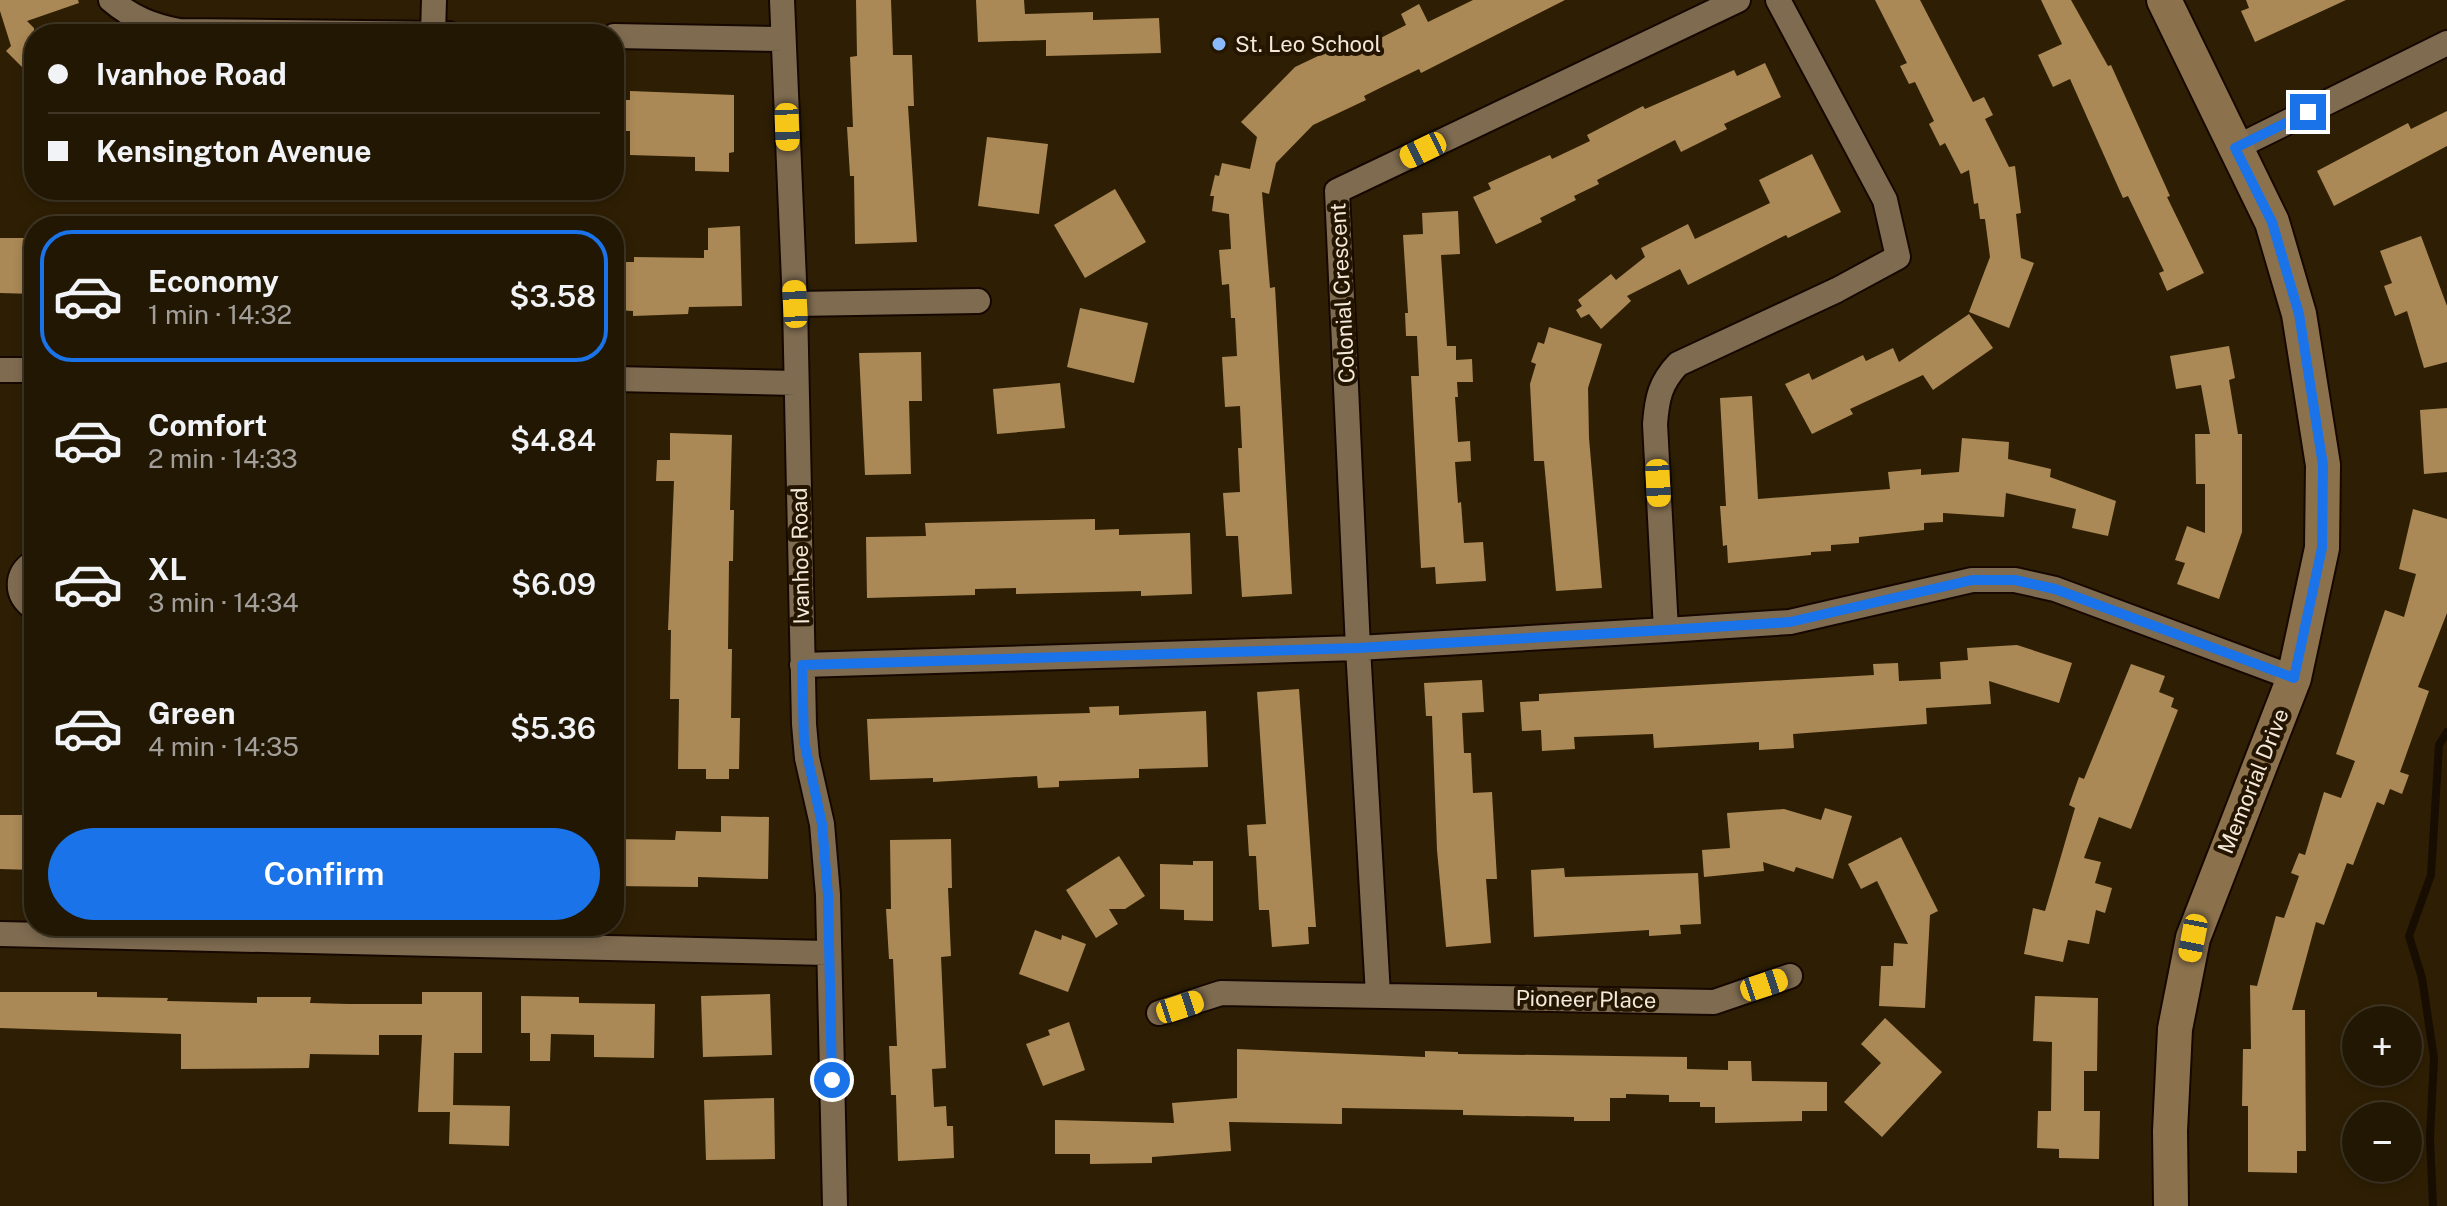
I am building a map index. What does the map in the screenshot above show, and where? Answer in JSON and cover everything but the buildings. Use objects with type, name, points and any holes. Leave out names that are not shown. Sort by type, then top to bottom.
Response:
[{"type":"main road","name":"Memorial Drive","points":[[2164,0],[2272,222],[2299,314],[2323,465],[2322,548],[2294,678],[2193,938],[2175,1029],[2170,1131],[2171,1206]]},
{"type":"street","points":[[111,0],[131,16],[149,24]]},
{"type":"street","points":[[433,24],[434,0]]},
{"type":"street","name":"Ivanhoe Road","points":[[782,0],[795,304],[804,741],[824,841],[835,1206]]},
{"type":"street","name":"Colonial Crescent","points":[[1358,648],[1337,191],[1738,0]]},
{"type":"street","points":[[1666,630],[1655,424],[1657,397],[1664,378],[1678,364],[1837,290],[1898,257],[1885,200],[1778,0]]},
{"type":"street","points":[[624,36],[783,39]]},
{"type":"street","points":[[2235,148],[2447,43]]},
{"type":"street","points":[[795,304],[978,301]]},
{"type":"street","points":[[0,370],[24,370]]},
{"type":"street","points":[[624,379],[796,383]]},
{"type":"street","points":[[24,571],[19,584],[24,600]]},
{"type":"street","points":[[802,665],[1358,648],[1790,622],[1972,580],[2015,580],[2055,589],[2294,678]]},
{"type":"street","points":[[1358,648],[1378,995]]},
{"type":"street","points":[[0,934],[24,935]]},
{"type":"street","points":[[87,936],[828,953]]},
{"type":"street","name":"Pioneer Place","points":[[1159,1013],[1221,993],[1714,1002],[1790,976]]},
{"type":"waterway","points":[[2433,1206],[2430,1138],[2434,1058],[2422,978],[2409,936],[2431,875],[2439,745],[2447,732]]},
{"type":"place","name":"St. Leo School","points":[[1219,44]]},
{"type":"route","points":[[832,1080],[828,895],[822,824],[804,741],[802,665],[1358,648],[1790,622],[1972,580],[2015,580],[2055,589],[2294,678],[2322,548],[2323,465],[2313,386],[2299,314],[2272,222],[2235,148],[2308,112]]}]
